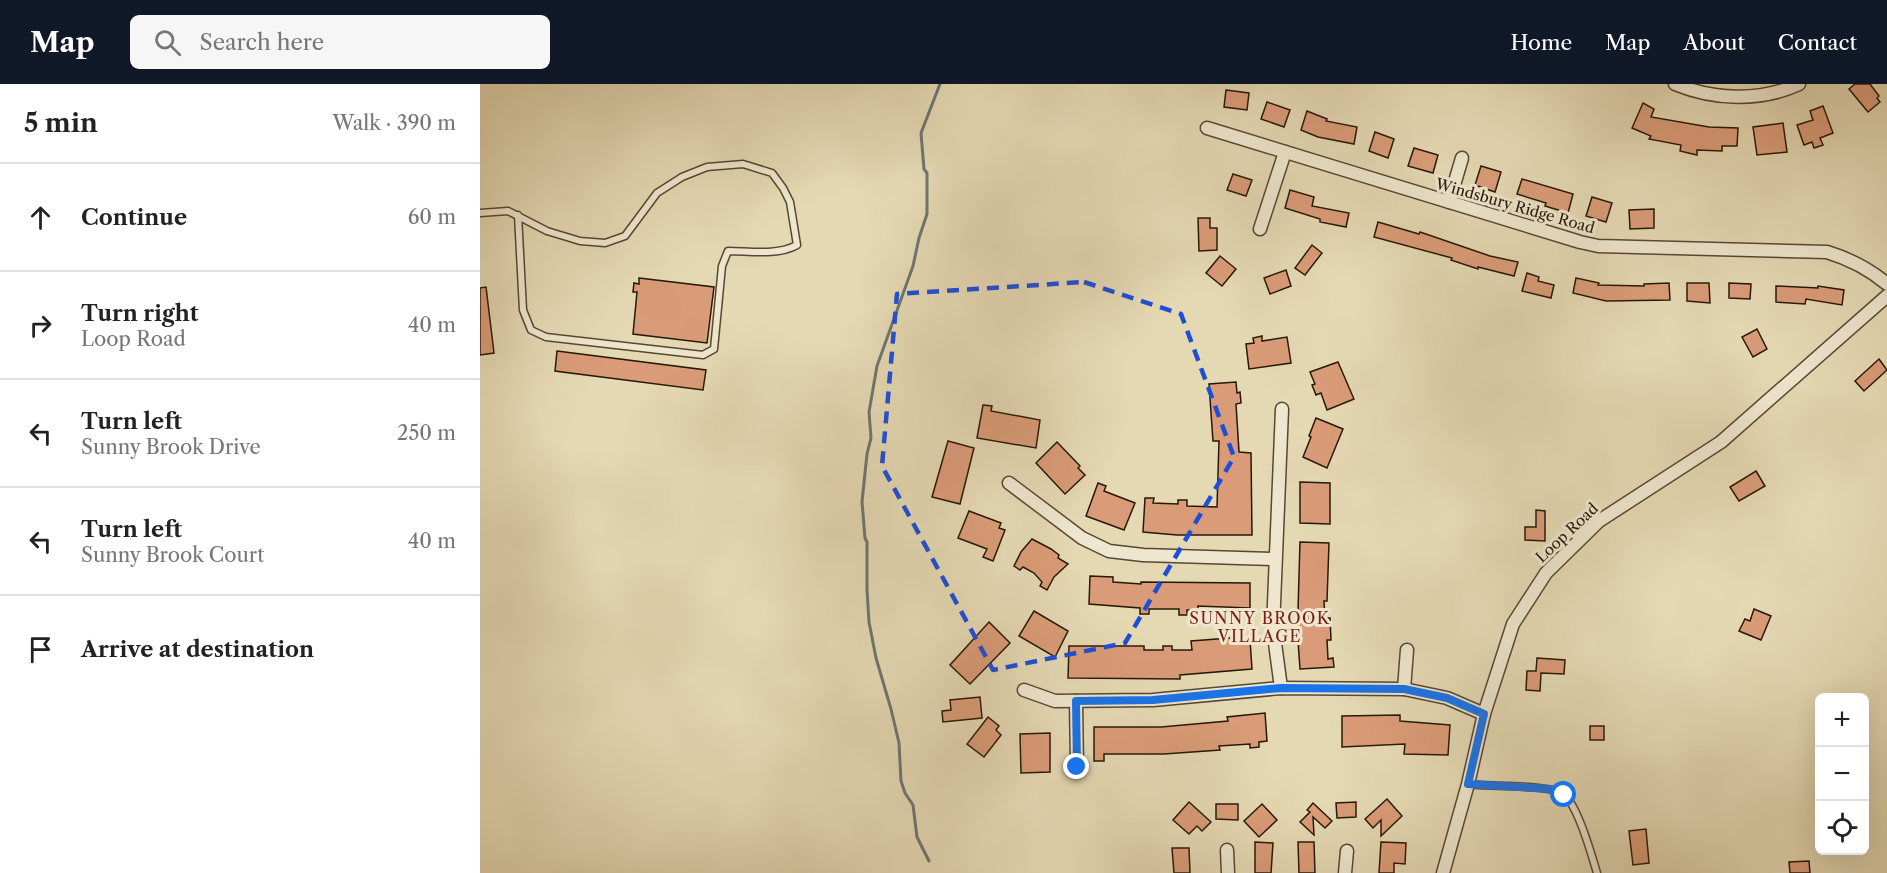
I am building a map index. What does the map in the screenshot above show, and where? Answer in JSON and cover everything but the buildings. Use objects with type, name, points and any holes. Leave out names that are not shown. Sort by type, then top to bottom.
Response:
[{"type":"street","points":[[1675,84],[1722,96],[1748,98],[1799,84]]},
{"type":"street","name":"Windsbury Ridge Road","points":[[1207,128],[1580,242],[1598,246],[1827,252],[1848,258],[1864,266],[1887,284]]},
{"type":"street","points":[[1260,229],[1285,152]]},
{"type":"street","points":[[1449,202],[1462,158]]},
{"type":"street","name":"Loop Road","points":[[1443,873],[1468,784],[1484,714],[1513,624],[1546,573],[1599,521],[1721,442],[1887,296]]},
{"type":"street","points":[[1281,688],[1273,628],[1282,409]]},
{"type":"street","points":[[1008,483],[1082,538],[1109,550],[1143,555],[1274,560]]},
{"type":"street","points":[[1404,689],[1407,650]]},
{"type":"street","points":[[1024,690],[1055,701],[1076,701],[1180,699],[1281,688],[1404,689],[1447,698],[1484,714]]},
{"type":"street","points":[[1076,701],[1077,767]]},
{"type":"street","points":[[1227,849],[1228,873]]},
{"type":"street","points":[[1345,873],[1347,851]]},
{"type":"lane","points":[[480,213],[508,211],[518,215],[547,231],[580,241],[604,243],[625,236],[657,193],[682,177],[707,167],[743,164],[772,173],[783,188],[790,202],[797,245],[777,251],[728,251],[722,266],[714,349],[703,355],[599,344],[546,337],[531,330],[523,310],[518,215]]},
{"type":"lane","points":[[1468,784],[1551,789],[1564,795],[1578,818],[1589,844],[1597,873]]},
{"type":"highlighted area","points":[[1084,282],[1181,314],[1234,457],[1125,643],[993,670],[882,466],[897,294]]},
{"type":"waterway","points":[[929,861],[917,837],[913,805],[901,781],[899,743],[876,658],[869,622],[867,542],[862,502],[871,438],[869,412],[877,366],[913,266],[927,214],[927,173],[924,169],[921,133],[940,84]]},
{"type":"district","name":"SUNNY BROOK VILLAGE","points":[[1260,627]]},
{"type":"route","points":[[1077,767],[1076,701],[1189,698],[1281,688],[1404,689],[1447,698],[1484,714],[1468,784],[1551,789],[1564,795]]}]
